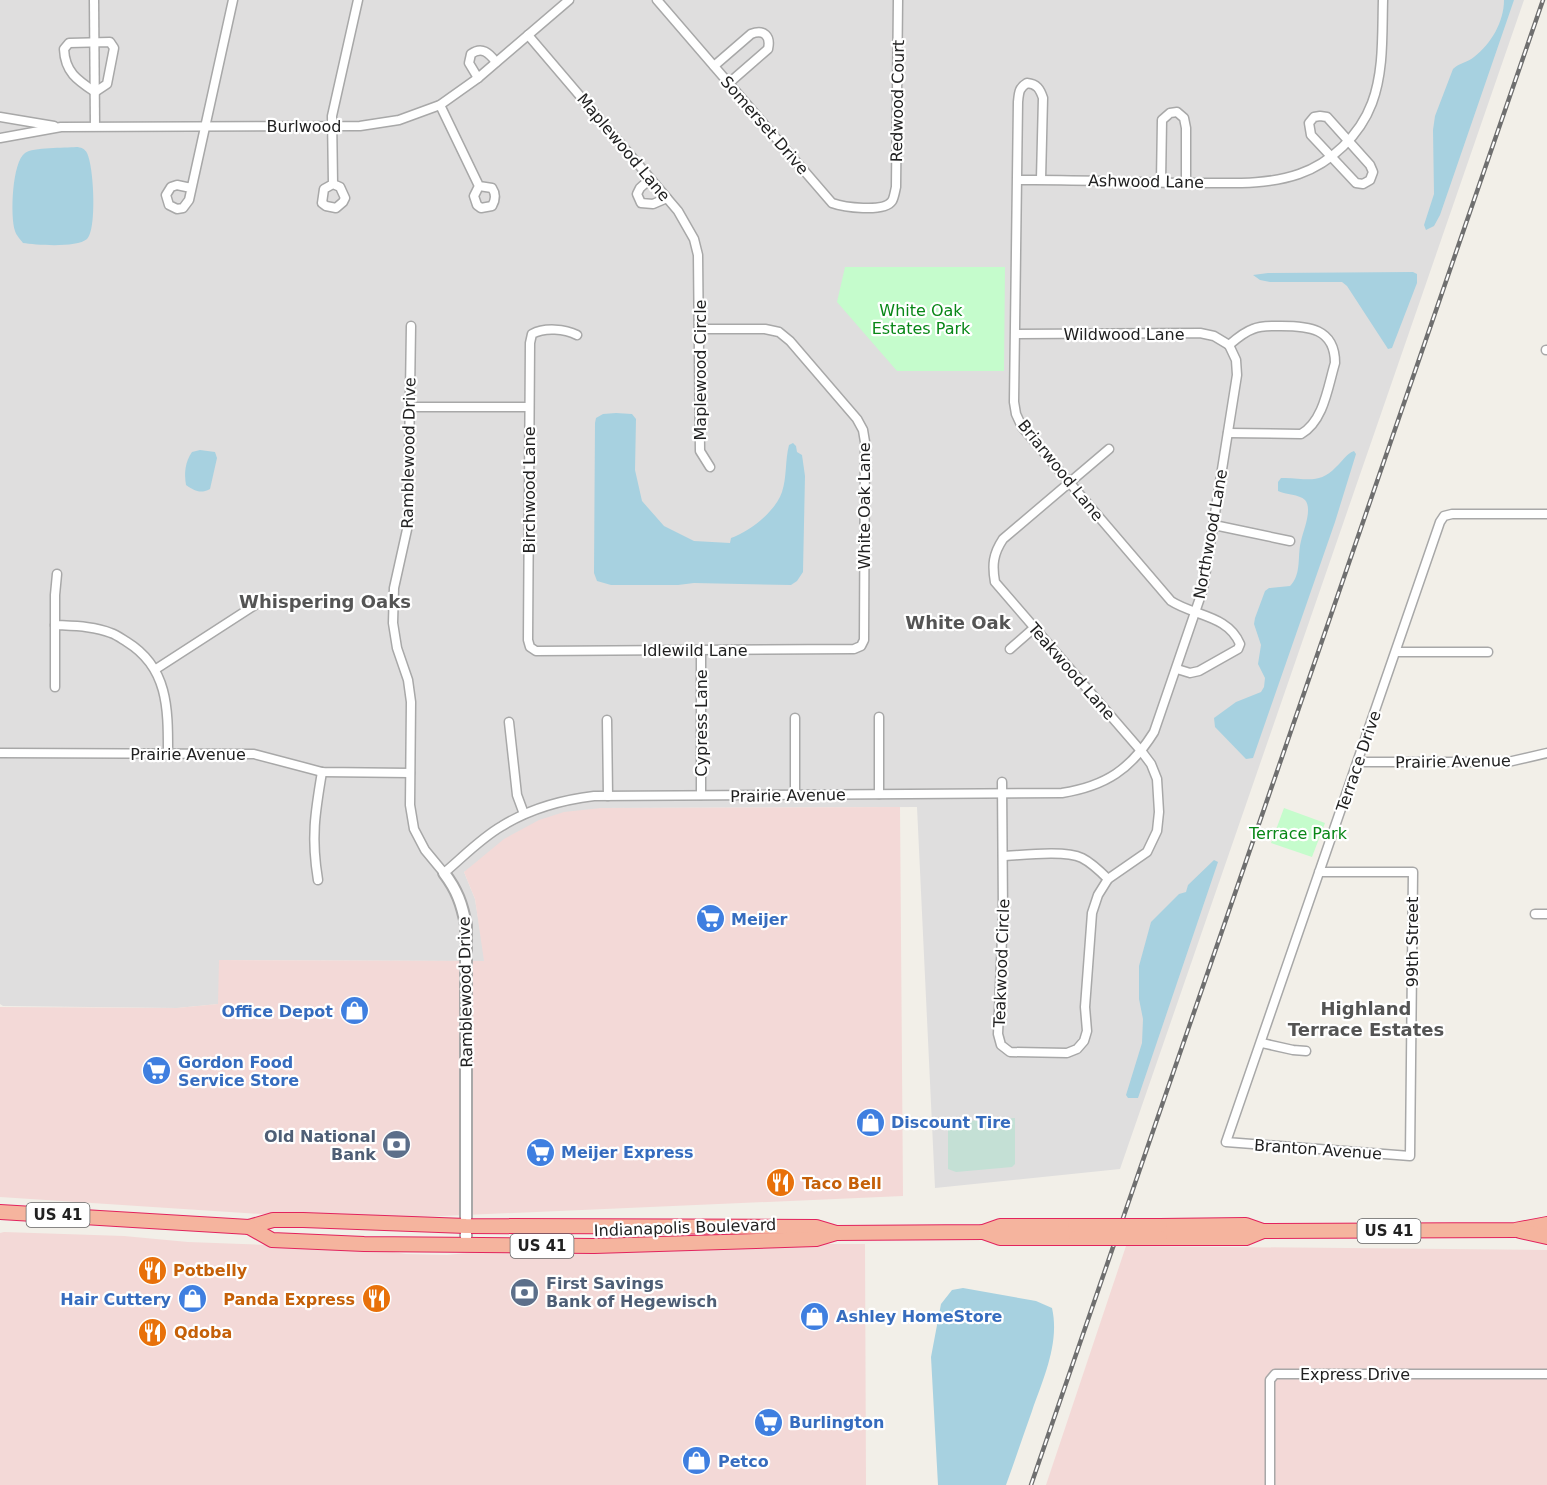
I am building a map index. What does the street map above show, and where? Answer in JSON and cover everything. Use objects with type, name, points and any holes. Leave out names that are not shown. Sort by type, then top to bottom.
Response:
[{"type":"highway","name":"Indianapolis Boulevard","points":[[0,1212],[249,1227],[273,1220],[303,1220],[466,1226],[816,1227],[836,1233]]},
{"type":"highway","name":"Indianapolis Boulevard","points":[[249,1227],[272,1240],[364,1244],[594,1246],[816,1239],[836,1233],[983,1232],[1000,1238],[1076,1232],[1160,1232],[1246,1238],[1263,1231],[1515,1230],[1547,1224]]},
{"type":"highway","name":"Indianapolis Boulevard","points":[[1515,1230],[1547,1237]]},
{"type":"street","points":[[94,0],[95,126]]},
{"type":"street","points":[[191,188],[233,0]]},
{"type":"street","points":[[333,184],[332,116],[358,0]]},
{"type":"street","name":"Burlwood","points":[[0,138],[61,127],[360,126],[399,120],[440,105],[478,78],[569,0]]},
{"type":"street","name":"Somerset Drive","points":[[657,0],[832,203],[842,207],[879,207],[892,201]]},
{"type":"street","name":"Redwood Court","points":[[892,201],[896,187],[898,0]]},
{"type":"street","name":"Ashwood Lane","points":[[1018,180],[1186,183],[1274,180],[1299,174],[1330,158],[1360,126],[1372,103],[1381,68],[1383,0]]},
{"type":"street","points":[[714,66],[751,34],[758,31],[768,37],[770,43],[768,49],[729,83]]},
{"type":"street","name":"Maplewood Lane","points":[[528,35],[667,198],[688,226],[694,239],[699,270]]},
{"type":"street","points":[[110,42],[114,48],[107,84],[94,92],[74,78],[65,57],[64,49],[69,43],[110,42]]},
{"type":"street","points":[[478,78],[469,63],[471,54],[478,50],[484,51],[496,62]]},
{"type":"street","name":"Briarwood Lane","points":[[1041,179],[1043,98],[1040,89],[1028,82],[1019,92],[1017,334],[1014,402],[1016,414],[1022,427],[1171,601],[1182,608],[1216,619],[1237,636],[1240,644],[1238,649],[1199,671],[1190,673],[1177,669]]},
{"type":"street","points":[[440,105],[479,186]]},
{"type":"street","points":[[1161,182],[1162,120],[1170,113],[1177,112],[1184,118],[1186,128],[1186,183]]},
{"type":"street","points":[[0,117],[61,127]]},
{"type":"street","points":[[1314,117],[1327,117],[1348,140],[1370,165],[1373,172],[1370,180],[1363,184],[1356,183],[1330,158],[1311,135],[1309,123],[1314,117]]},
{"type":"street","points":[[650,179],[640,188],[638,195],[641,203],[653,204],[667,198]]},
{"type":"street","name":"Maplewood Circle","points":[[699,270],[700,451],[710,467]]},
{"type":"street","name":"Ramblewood Drive","points":[[411,326],[408,525],[394,588],[393,623],[397,648],[408,680],[410,805],[414,829],[425,850],[454,886],[462,904],[466,925],[466,1245]]},
{"type":"street","points":[[1228,433],[1301,434],[1309,429],[1317,419],[1335,363],[1335,354],[1329,341],[1320,331],[1306,326],[1253,328],[1229,345]]},
{"type":"street","name":"White Oak Lane","points":[[699,329],[765,329],[779,332],[789,340],[857,419],[865,442],[864,640],[861,646]]},
{"type":"street","name":"Birchwood Lane","points":[[530,647],[528,640],[530,343],[532,334],[539,330],[568,331],[577,335]]},
{"type":"street","name":"Wildwood Lane","points":[[1017,334],[1200,333],[1214,336],[1229,345]]},
{"type":"street","name":"Northwood Lane","points":[[1142,752],[1154,732],[1203,589],[1236,375],[1236,360],[1229,345]]},
{"type":"street","points":[[410,406],[529,407]]},
{"type":"street","name":"Teakwood Lane","points":[[1109,449],[1003,539],[995,551],[993,567],[996,582],[1142,752]]},
{"type":"street","name":"Terrace Drive","points":[[1226,1142],[1440,522],[1444,516],[1452,514],[1547,514]]},
{"type":"street","points":[[1214,525],[1290,542]]},
{"type":"street","points":[[55,687],[57,574]]},
{"type":"street","points":[[156,669],[258,603]]},
{"type":"street","points":[[55,626],[85,627],[112,633],[136,648],[156,669],[164,692],[168,722],[168,755]]},
{"type":"street","points":[[1011,649],[1034,628]]},
{"type":"street","name":"Idlewild Lane","points":[[530,647],[536,651],[854,649],[861,646]]},
{"type":"street","name":"Cypress Lane","points":[[701,650],[701,795]]},
{"type":"street","points":[[1396,652],[1488,652]]},
{"type":"street","points":[[879,717],[879,794]]},
{"type":"street","points":[[795,718],[795,795]]},
{"type":"street","points":[[607,720],[608,796]]},
{"type":"street","points":[[509,722],[518,795],[524,814]]},
{"type":"street","name":"Prairie Avenue","points":[[444,873],[500,826],[524,814],[564,800],[608,796],[1062,793],[1083,790],[1103,782],[1124,769],[1142,752]]},
{"type":"street","name":"Teakwood Circle","points":[[1002,782],[1003,914],[998,1034],[1001,1045],[1010,1052],[1067,1053],[1077,1049],[1084,1041],[1087,1031],[1085,1007],[1092,913],[1098,895],[1108,879],[1147,852],[1157,831],[1159,810],[1156,779],[1151,764],[1142,752]]},
{"type":"street","name":"Prairie Avenue","points":[[0,753],[254,754],[322,772],[410,773]]},
{"type":"street","name":"Prairie Avenue","points":[[1358,762],[1508,762],[1547,753]]},
{"type":"street","points":[[318,880],[313,853],[313,828],[322,772]]},
{"type":"street","points":[[1003,856],[1066,855],[1080,857],[1091,863],[1108,879]]},
{"type":"street","name":"99th Street","points":[[1319,872],[1413,872],[1410,1156]]},
{"type":"street","points":[[1535,914],[1547,914]]},
{"type":"street","points":[[1262,1043],[1306,1051]]},
{"type":"street","name":"Branton Avenue","points":[[1226,1142],[1410,1156]]},
{"type":"street","name":"Express Drive","points":[[1270,1485],[1270,1380],[1275,1374],[1547,1374]]},
{"type":"shaded area","points":[[0,0],[1524,0],[1120,1169],[935,1188],[917,807],[601,808],[464,872],[475,899],[485,961],[219,960],[219,1004],[177,1008],[3,1006],[0,1004]]},
{"type":"shaded area","points":[[900,807],[903,1196],[352,1220],[0,1197],[0,1007],[177,1008],[218,1004],[219,960],[484,961],[475,899],[464,872],[504,839],[539,820],[564,812],[601,808]]},
{"type":"shaded area","points":[[0,1233],[124,1236],[188,1242],[373,1249],[406,1254],[447,1255],[486,1251],[710,1250],[865,1244],[866,1485],[0,1485]]},
{"type":"shaded area","points":[[1126,1246],[1547,1250],[1547,1485],[1046,1485]]},
{"type":"green space","name":"White Oak Estates Park","points":[[845,267],[1005,267],[1004,371],[897,371],[837,302]]},
{"type":"green space","name":"Terrace Park","points":[[1284,808],[1325,823],[1312,857],[1271,843]]},
{"type":"green space","points":[[1015,1118],[1015,1164],[1012,1167],[956,1172],[948,1169],[948,1125],[950,1122]]},
{"type":"water","points":[[1504,0],[1514,0],[1440,215],[1434,226],[1426,230],[1424,225],[1434,194],[1433,130],[1435,116],[1453,69],[1472,59],[1491,39],[1502,16]]},
{"type":"water","points":[[83,148],[86,152],[91,171],[93,212],[87,239],[75,244],[23,243],[17,236],[13,224],[13,190],[21,158],[29,151]]},
{"type":"water","points":[[1413,272],[1417,274],[1417,283],[1392,348],[1388,349],[1347,286],[1342,282],[1270,282],[1260,280],[1253,275],[1268,273]]},
{"type":"water","points":[[603,414],[632,414],[636,419],[635,470],[642,501],[664,526],[694,541],[730,543],[731,538],[754,526],[768,513],[782,492],[789,445],[793,443],[797,452],[802,455],[805,476],[803,572],[797,581],[791,585],[694,583],[611,585],[597,581],[594,573],[595,423],[596,418]]},
{"type":"water","points":[[200,450],[215,452],[217,458],[210,489],[200,492],[186,485],[185,476],[186,464],[192,452]]},
{"type":"water","points":[[1354,451],[1356,454],[1335,522],[1253,758],[1246,759],[1215,727],[1214,718],[1236,702],[1261,692],[1264,687],[1265,678],[1258,664],[1261,645],[1254,624],[1255,618],[1265,591],[1269,588],[1290,586],[1296,576],[1308,509],[1305,500],[1278,491],[1278,482],[1281,478],[1317,479],[1323,477]]},
{"type":"water","points":[[1214,860],[1218,862],[1138,1098],[1128,1098],[1126,1095],[1142,1043],[1143,1019],[1139,999],[1139,966],[1151,922],[1179,894],[1186,892],[1188,885]]},
{"type":"water","points":[[963,1288],[1036,1301],[1052,1308],[1054,1334],[1049,1361],[1006,1485],[938,1485],[931,1357],[941,1304],[952,1290]]},
{"type":"railway","points":[[1031,1485],[1543,0]]},
{"type":"place","name":"Meijer","points":[[710,919]]},
{"type":"place","name":"Office Depot","points":[[354,1011]]},
{"type":"place","name":"Gordon Food Service Store","points":[[157,1071]]},
{"type":"place","name":"Discount Tire","points":[[870,1122]]},
{"type":"place","name":"Old National Bank","points":[[397,1145]]},
{"type":"place","name":"Meijer Express","points":[[540,1152]]},
{"type":"place","name":"Taco Bell","points":[[781,1183]]},
{"type":"place","name":"Potbelly","points":[[152,1270]]},
{"type":"place","name":"First Savings Bank of Hegewisch","points":[[525,1292]]},
{"type":"place","name":"Hair Cuttery","points":[[192,1299]]},
{"type":"place","name":"Panda Express","points":[[376,1299]]},
{"type":"place","name":"Ashley HomeStore","points":[[815,1316]]},
{"type":"place","name":"Qdoba","points":[[153,1332]]},
{"type":"place","name":"Burlington","points":[[768,1422]]},
{"type":"place","name":"Petco","points":[[697,1461]]},
{"type":"district","name":"Whispering Oaks","points":[[325,602]]},
{"type":"district","name":"White Oak","points":[[958,623]]},
{"type":"district","name":"Highland Terrace Estates","points":[[1366,1019]]}]
